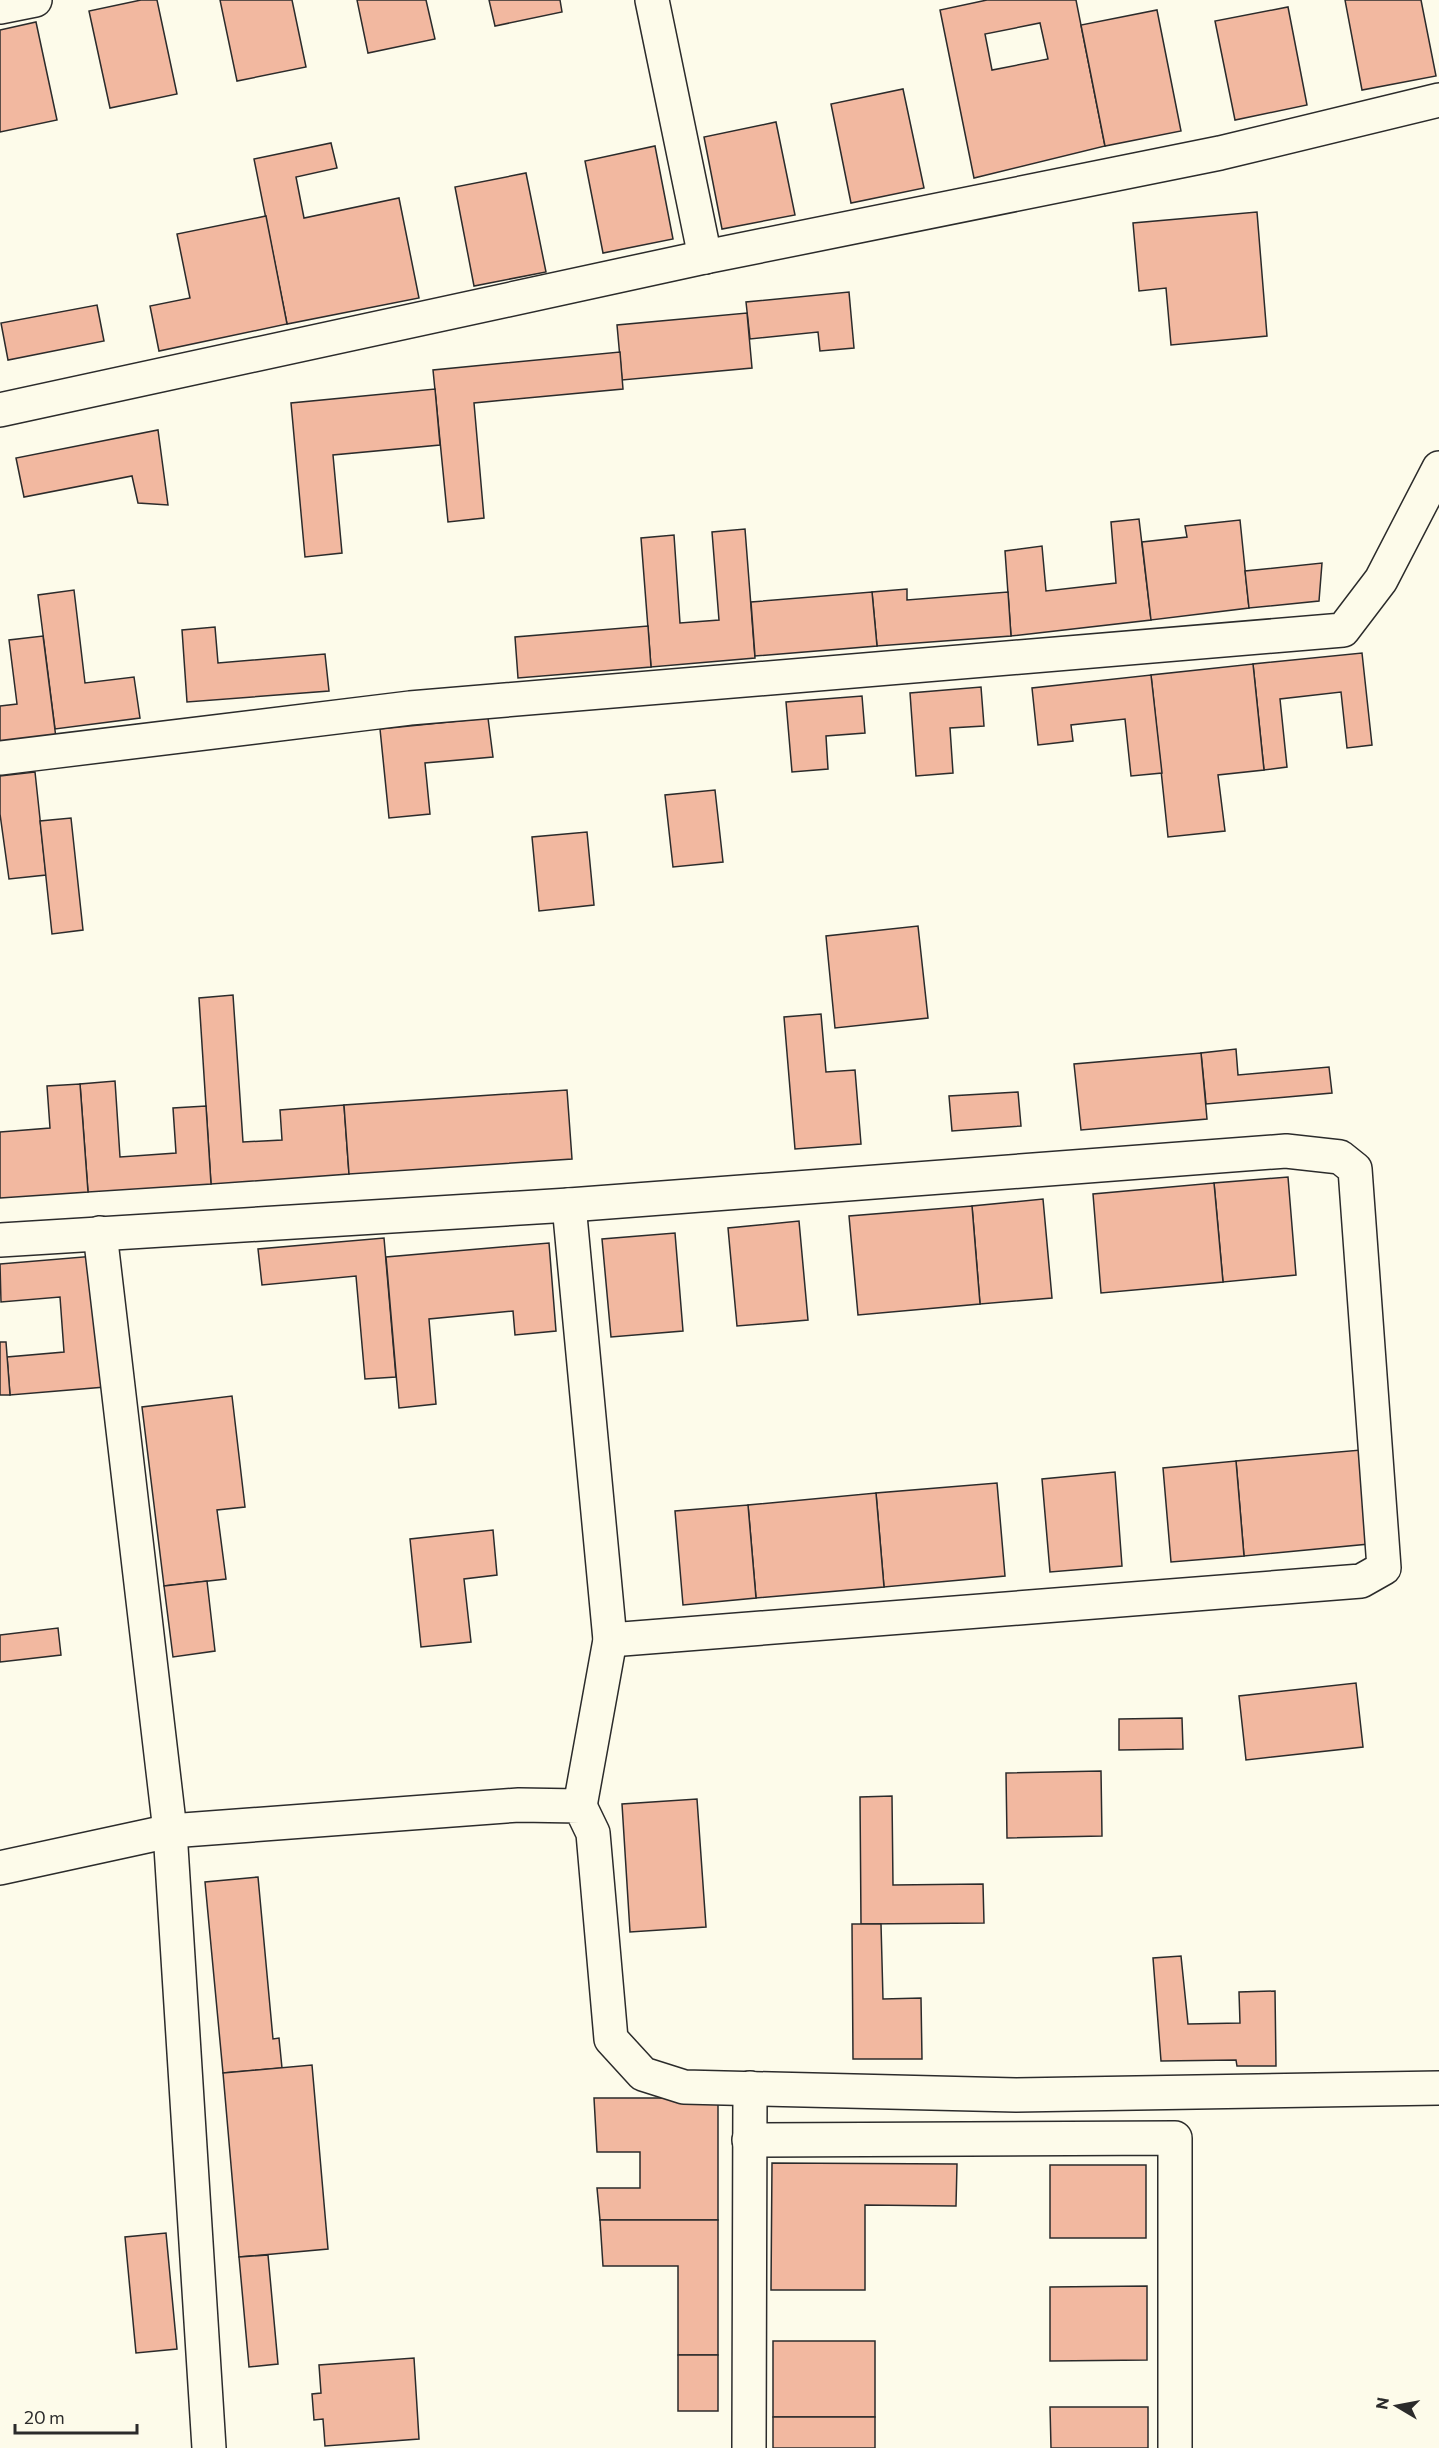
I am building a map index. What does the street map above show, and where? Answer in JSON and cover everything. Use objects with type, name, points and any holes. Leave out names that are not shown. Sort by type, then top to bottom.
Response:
[{"type":"street","points":[[0,7],[35,0]]},
{"type":"street","points":[[652,0],[705,257]]},
{"type":"street","points":[[0,410],[705,257],[1220,153],[1439,100]]},
{"type":"street","points":[[0,758],[410,708],[1343,630],[1382,580],[1439,468]]},
{"type":"street","points":[[0,1240],[568,1205],[1286,1151],[1340,1157],[1355,1170],[1384,1568],[1361,1581],[610,1640]]},
{"type":"street","points":[[568,1205],[610,1640],[580,1806],[593,1833],[611,2039],[643,2074],[684,2087],[1016,2095],[1439,2088]]},
{"type":"street","points":[[100,1233],[170,1831],[209,2448]]},
{"type":"street","points":[[0,1869],[170,1831],[519,1804],[580,1806]]},
{"type":"street","points":[[748,2448],[750,2088]]},
{"type":"street","points":[[750,2140],[1175,2138],[1175,2448]]},
{"type":"building","points":[[141,0],[157,0],[177,94],[110,108],[89,11]]},
{"type":"building","points":[[220,0],[292,0],[306,67],[237,81]]},
{"type":"building","points":[[357,0],[426,0],[435,39],[368,53]]},
{"type":"building","points":[[489,0],[560,0],[562,12],[495,26]]},
{"type":"building","points":[[987,0],[1076,0],[1105,146],[974,178],[940,10]],"holes":[[[1040,23],[1048,59],[992,70],[985,34]]]},
{"type":"building","points":[[1345,0],[1421,0],[1436,76],[1362,90]]},
{"type":"building","points":[[1288,7],[1307,105],[1235,120],[1215,21]]},
{"type":"building","points":[[1157,10],[1181,131],[1105,146],[1081,25]]},
{"type":"building","points":[[36,22],[57,120],[0,132],[0,30]]},
{"type":"building","points":[[903,89],[924,188],[851,203],[831,104]]},
{"type":"building","points":[[776,122],[795,215],[722,229],[704,137]]},
{"type":"building","points":[[331,143],[337,168],[296,177],[304,218],[399,198],[419,298],[287,324],[254,159]]},
{"type":"building","points":[[655,146],[673,239],[603,253],[585,161]]},
{"type":"building","points":[[526,173],[546,272],[474,286],[455,187]]},
{"type":"building","points":[[1257,212],[1267,336],[1171,345],[1166,288],[1139,291],[1133,223]]},
{"type":"building","points":[[266,216],[287,324],[159,351],[150,306],[190,298],[177,234]]},
{"type":"building","points":[[849,292],[854,348],[820,351],[818,332],[750,339],[746,302]]},
{"type":"building","points":[[97,305],[104,341],[8,360],[1,323]]},
{"type":"building","points":[[747,313],[752,368],[622,380],[617,325]]},
{"type":"building","points":[[620,352],[623,389],[474,403],[484,518],[448,522],[433,370]]},
{"type":"building","points":[[435,389],[440,445],[333,455],[342,553],[305,557],[291,403]]},
{"type":"building","points":[[158,430],[168,505],[138,503],[132,476],[24,497],[16,458]]},
{"type":"building","points":[[1139,519],[1151,620],[1011,636],[1005,551],[1042,546],[1046,591],[1116,583],[1111,522]]},
{"type":"building","points":[[1240,520],[1249,608],[1151,620],[1142,542],[1187,537],[1185,526]]},
{"type":"building","points":[[745,529],[755,658],[651,667],[641,538],[674,535],[680,623],[719,620],[712,532]]},
{"type":"building","points":[[1322,563],[1319,601],[1249,608],[1245,571]]},
{"type":"building","points":[[907,589],[907,600],[1008,592],[1011,636],[877,646],[872,592]]},
{"type":"building","points":[[74,590],[85,683],[134,677],[140,718],[55,729],[38,595]]},
{"type":"building","points":[[872,592],[877,646],[755,656],[751,602]]},
{"type":"building","points":[[648,626],[651,667],[518,678],[515,637]]},
{"type":"building","points":[[215,627],[218,663],[325,654],[329,691],[187,702],[182,630]]},
{"type":"building","points":[[43,636],[56,738],[0,745],[0,706],[17,704],[9,640]]},
{"type":"building","points":[[1362,653],[1372,745],[1347,748],[1341,692],[1280,699],[1287,767],[1264,770],[1253,664]]},
{"type":"building","points":[[1253,664],[1264,770],[1218,775],[1225,831],[1168,837],[1151,675]]},
{"type":"building","points":[[1151,675],[1162,773],[1131,776],[1125,719],[1071,725],[1073,741],[1038,745],[1032,688]]},
{"type":"building","points":[[981,687],[984,726],[950,728],[953,773],[916,776],[910,693]]},
{"type":"building","points":[[862,696],[865,733],[826,736],[828,769],[792,772],[786,702]]},
{"type":"building","points":[[488,718],[493,757],[425,763],[430,814],[389,818],[380,729]]},
{"type":"building","points":[[35,772],[46,875],[9,879],[0,814],[0,776]]},
{"type":"building","points":[[715,790],[723,862],[673,867],[665,795]]},
{"type":"building","points":[[71,818],[83,930],[52,934],[40,821]]},
{"type":"building","points":[[587,832],[594,905],[539,911],[532,837]]},
{"type":"building","points":[[918,926],[928,1018],[835,1028],[826,936]]},
{"type":"building","points":[[233,995],[243,1142],[282,1140],[280,1110],[344,1105],[349,1174],[211,1184],[199,998]]},
{"type":"building","points":[[821,1014],[826,1072],[855,1070],[861,1144],[795,1149],[784,1017]]},
{"type":"building","points":[[1236,1049],[1238,1075],[1329,1067],[1332,1093],[1206,1104],[1201,1053]]},
{"type":"building","points":[[1201,1053],[1207,1119],[1081,1130],[1074,1064]]},
{"type":"building","points":[[115,1081],[120,1157],[176,1153],[173,1108],[206,1106],[211,1184],[88,1192],[80,1084]]},
{"type":"building","points":[[80,1084],[88,1192],[0,1198],[0,1132],[50,1128],[47,1086]]},
{"type":"building","points":[[567,1090],[572,1159],[349,1174],[344,1105]]},
{"type":"building","points":[[1018,1092],[1021,1126],[952,1131],[949,1096]]},
{"type":"building","points":[[1288,1177],[1296,1275],[1223,1282],[1214,1183]]},
{"type":"building","points":[[1214,1183],[1223,1282],[1101,1293],[1093,1194]]},
{"type":"building","points":[[1043,1199],[1052,1298],[980,1304],[972,1206]]},
{"type":"building","points":[[972,1206],[980,1304],[858,1315],[849,1216]]},
{"type":"building","points":[[799,1221],[808,1320],[737,1326],[728,1228]]},
{"type":"building","points":[[675,1233],[683,1331],[611,1337],[602,1239]]},
{"type":"building","points":[[384,1238],[396,1377],[365,1379],[356,1276],[262,1285],[258,1249]]},
{"type":"building","points":[[549,1243],[556,1331],[515,1335],[513,1311],[429,1319],[436,1404],[399,1408],[386,1257]]},
{"type":"building","points":[[95,1256],[105,1387],[10,1395],[7,1357],[64,1352],[60,1297],[1,1302],[0,1264]]},
{"type":"building","points":[[0,1342],[6,1342],[10,1395],[0,1395]]},
{"type":"building","points":[[232,1396],[245,1507],[217,1510],[226,1579],[164,1586],[142,1407]]},
{"type":"building","points":[[1361,1450],[1369,1544],[1244,1556],[1236,1461]]},
{"type":"building","points":[[1236,1461],[1244,1556],[1171,1562],[1163,1468]]},
{"type":"building","points":[[1115,1472],[1122,1566],[1050,1572],[1042,1479]]},
{"type":"building","points":[[997,1483],[1005,1576],[884,1587],[876,1493]]},
{"type":"building","points":[[876,1493],[884,1587],[756,1598],[748,1505]]},
{"type":"building","points":[[748,1505],[756,1598],[683,1605],[675,1511]]},
{"type":"building","points":[[493,1530],[497,1575],[464,1579],[471,1642],[421,1647],[410,1539]]},
{"type":"building","points":[[207,1581],[215,1651],[173,1657],[164,1586]]},
{"type":"building","points":[[58,1628],[61,1655],[0,1662],[0,1635]]},
{"type":"building","points":[[1356,1683],[1363,1747],[1246,1760],[1239,1696]]},
{"type":"building","points":[[1182,1718],[1183,1749],[1119,1750],[1119,1719]]},
{"type":"building","points":[[1101,1771],[1102,1836],[1007,1838],[1006,1773]]},
{"type":"building","points":[[892,1796],[893,1885],[983,1884],[984,1923],[861,1924],[860,1797]]},
{"type":"building","points":[[697,1799],[706,1927],[630,1932],[622,1804]]},
{"type":"building","points":[[258,1877],[273,2039],[279,2038],[282,2068],[223,2073],[205,1882]]},
{"type":"building","points":[[852,1924],[881,1924],[883,1999],[921,1998],[922,2059],[853,2059]]},
{"type":"building","points":[[1181,1956],[1188,2024],[1240,2023],[1239,1992],[1275,1991],[1276,2066],[1237,2066],[1236,2060],[1161,2061],[1153,1958]]},
{"type":"building","points":[[312,2065],[328,2249],[239,2257],[223,2073]]},
{"type":"building","points":[[594,2098],[718,2098],[718,2220],[600,2220],[597,2188],[640,2188],[640,2152],[597,2152]]},
{"type":"building","points":[[772,2163],[957,2164],[956,2206],[865,2205],[865,2290],[771,2290]]},
{"type":"building","points":[[1050,2165],[1146,2165],[1146,2238],[1050,2238]]},
{"type":"building","points":[[600,2220],[718,2220],[718,2355],[678,2355],[678,2266],[603,2266]]},
{"type":"building","points":[[166,2233],[177,2349],[136,2353],[125,2237]]},
{"type":"building","points":[[268,2255],[278,2364],[249,2367],[239,2257]]},
{"type":"building","points":[[1147,2286],[1147,2360],[1050,2361],[1050,2287]]},
{"type":"building","points":[[773,2341],[875,2341],[875,2417],[773,2417]]},
{"type":"building","points":[[678,2355],[718,2355],[718,2411],[678,2411]]},
{"type":"building","points":[[414,2358],[419,2439],[325,2446],[323,2419],[314,2420],[312,2394],[321,2393],[319,2365]]},
{"type":"building","points":[[1050,2407],[1148,2407],[1148,2448],[1051,2448]]},
{"type":"building","points":[[773,2417],[875,2417],[875,2448],[773,2448]]}]
